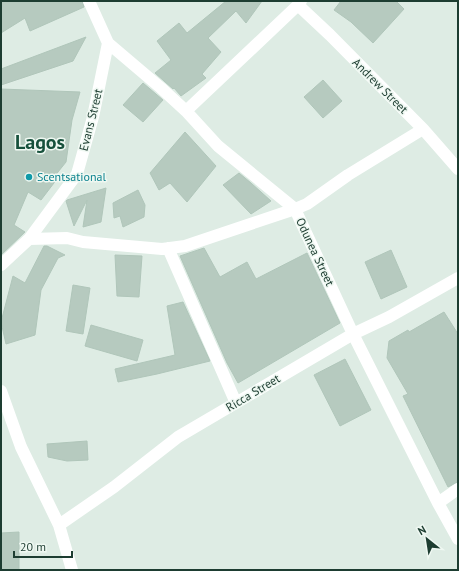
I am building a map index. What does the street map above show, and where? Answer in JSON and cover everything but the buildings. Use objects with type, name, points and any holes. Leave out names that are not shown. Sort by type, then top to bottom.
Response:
[{"type":"street","name":"Odunea Street","points":[[89,1],[108,43],[162,88],[186,111],[218,146],[295,209],[353,334],[438,503],[458,539]]},
{"type":"street","points":[[186,111],[300,3]]},
{"type":"street","name":"Andrew Street","points":[[300,3],[423,130],[458,169]]},
{"type":"street","name":"Evans Street","points":[[1,265],[29,240],[77,174],[93,117],[108,43]]},
{"type":"street","points":[[29,240],[67,238],[83,242],[147,248],[185,246],[307,204],[348,175],[423,130]]},
{"type":"street","points":[[168,248],[236,403]]},
{"type":"street","name":"Ricca Street","points":[[59,525],[114,487],[178,437],[353,334],[389,317],[458,278]]},
{"type":"street","points":[[1,391],[21,447],[59,525],[72,570]]},
{"type":"street","points":[[438,503],[458,489]]},
{"type":"place","name":"Scentsational","points":[[29,177]]},
{"type":"district","name":"Lagos","points":[[40,142]]}]
